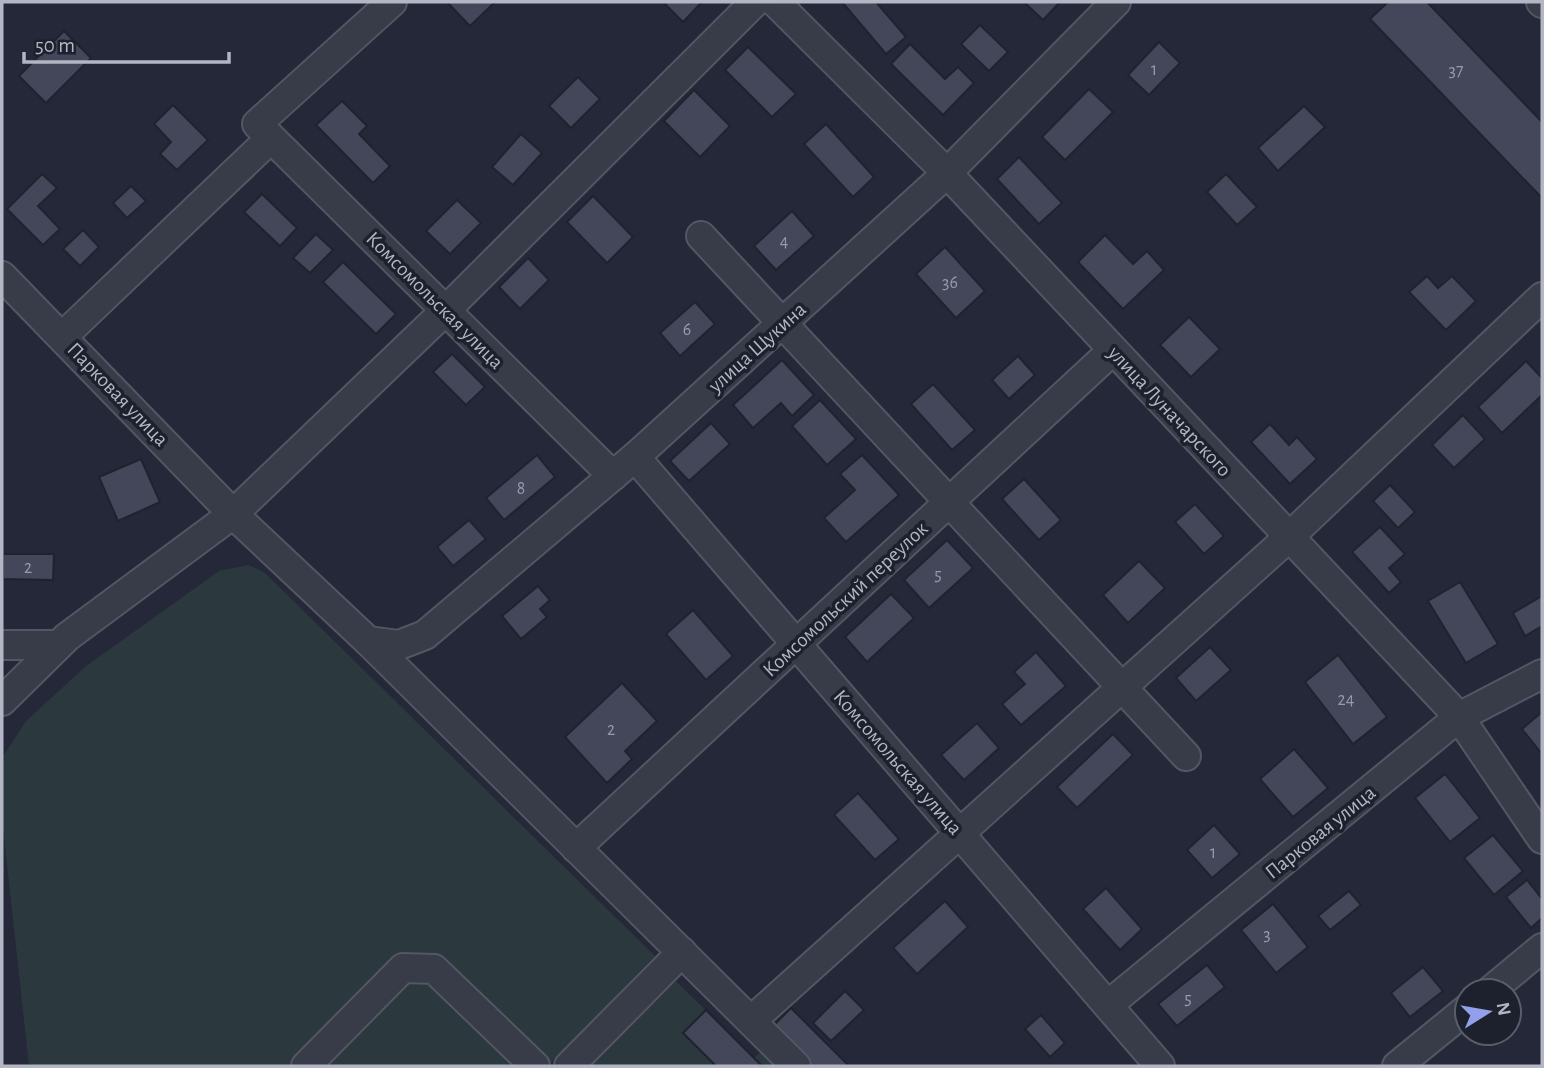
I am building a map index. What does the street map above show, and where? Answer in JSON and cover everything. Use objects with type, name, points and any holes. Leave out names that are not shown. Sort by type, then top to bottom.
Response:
[{"type":"street","points":[[62,337],[392,2]]},
{"type":"street","points":[[2,701],[58,645],[233,514],[446,310],[755,2]]},
{"type":"street","name":"улица Луначарского","points":[[775,2],[947,173],[1459,717],[1542,839]]},
{"type":"street","name":"улица Щукина","points":[[368,641],[399,645],[425,635],[613,476],[947,173],[1115,2]]},
{"type":"street","name":"Комсомольская улица","points":[[264,131],[613,476]]},
{"type":"street","points":[[701,236],[1186,756]]},
{"type":"street","name":"Парковая улица","points":[[2,276],[233,514],[368,641],[796,1066]]},
{"type":"street","points":[[751,1021],[1289,537],[1542,297]]},
{"type":"street","name":"Комсомольский переулок","points":[[576,848],[1113,350]]},
{"type":"street","name":"Комсомольская улица","points":[[635,457],[1160,1066]]},
{"type":"street","points":[[2,645],[58,645]]},
{"type":"street","name":"Парковая улица","points":[[1108,1005],[1459,717],[1542,674]]},
{"type":"street","points":[[1507,977],[1542,948]]},
{"type":"street","points":[[569,1066],[682,952]]},
{"type":"street","points":[[306,1066],[403,968],[421,967],[434,969],[535,1066]]},
{"type":"street","points":[[1397,1066],[1453,1020]]},
{"type":"shaded area","points":[[249,565],[265,573],[655,956],[548,1066],[29,1066],[2,819],[2,758],[26,721],[86,666],[219,571]]},
{"type":"shaded area","points":[[676,981],[754,1058],[778,1036],[771,1028],[791,1008],[849,1066],[590,1066]]},
{"type":"building","points":[[447,2],[495,2],[470,26]]},
{"type":"building","points":[[663,2],[702,2],[683,22]]},
{"type":"building","points":[[842,2],[876,2],[906,37],[886,54]]},
{"type":"building","points":[[1024,2],[1060,2],[1043,20]]},
{"type":"building","points":[[1388,2],[1427,2],[1542,122],[1542,198],[1370,19]]},
{"type":"building","points":[[980,25],[1008,52],[989,71],[961,44]]},
{"type":"building","points":[[64,31],[91,58],[46,103],[19,76]]},
{"type":"building","points":[[1159,42],[1180,63],[1149,95],[1128,75]]},
{"type":"building","points":[[910,44],[945,79],[958,67],[974,83],[943,115],[891,64]]},
{"type":"building","points":[[748,47],[796,94],[772,117],[725,70]]},
{"type":"building","points":[[578,77],[600,99],[571,128],[549,106]]},
{"type":"building","points":[[1089,89],[1113,112],[1065,160],[1042,137]]},
{"type":"building","points":[[694,90],[730,126],[700,157],[664,121]]},
{"type":"building","points":[[342,101],[367,126],[359,134],[390,166],[373,183],[316,125]]},
{"type":"building","points":[[173,105],[208,140],[177,170],[160,154],[171,142],[154,124]]},
{"type":"building","points":[[1304,106],[1325,127],[1278,171],[1258,148]]},
{"type":"building","points":[[826,124],[874,177],[853,197],[804,144]]},
{"type":"building","points":[[521,134],[542,153],[513,185],[492,167]]},
{"type":"building","points":[[1019,157],[1062,203],[1039,224],[997,179]]},
{"type":"building","points":[[42,174],[57,188],[38,206],[60,229],[43,245],[7,209]]},
{"type":"building","points":[[1226,174],[1257,207],[1237,225],[1207,192]]},
{"type":"building","points":[[131,186],[146,201],[127,218],[113,203]]},
{"type":"building","points":[[262,194],[297,228],[280,246],[244,212]]},
{"type":"building","points":[[593,196],[633,237],[607,263],[567,222]]},
{"type":"building","points":[[457,200],[481,223],[450,254],[426,231]]},
{"type":"building","points":[[792,211],[814,236],[776,270],[754,246]]},
{"type":"building","points":[[83,230],[99,247],[80,266],[63,249]]},
{"type":"building","points":[[316,234],[333,250],[310,273],[293,258]]},
{"type":"building","points":[[1105,235],[1133,264],[1147,251],[1164,270],[1123,309],[1078,262]]},
{"type":"building","points":[[945,247],[985,291],[956,318],[916,274]]},
{"type":"building","points":[[528,258],[549,280],[520,309],[499,287]]},
{"type":"building","points":[[343,262],[396,314],[376,334],[323,282]]},
{"type":"building","points":[[1427,276],[1438,288],[1452,276],[1476,301],[1446,330],[1409,292]]},
{"type":"building","points":[[695,302],[715,324],[680,356],[660,333]]},
{"type":"building","points":[[1189,317],[1220,349],[1191,377],[1160,345]]},
{"type":"building","points":[[452,354],[485,387],[466,405],[433,372]]},
{"type":"building","points":[[1018,356],[1035,375],[1009,399],[992,380]]},
{"type":"building","points":[[782,360],[814,395],[792,416],[781,403],[753,428],[733,405]]},
{"type":"building","points":[[1526,361],[1542,378],[1542,395],[1502,433],[1478,407]]},
{"type":"building","points":[[933,384],[975,430],[952,450],[911,404]]},
{"type":"building","points":[[820,400],[856,439],[827,465],[792,426]]},
{"type":"building","points":[[1463,415],[1485,439],[1454,468],[1432,445]]},
{"type":"building","points":[[711,423],[730,444],[689,481],[670,461]]},
{"type":"building","points":[[1270,424],[1289,445],[1297,437],[1317,459],[1290,484],[1251,442]]},
{"type":"building","points":[[537,455],[555,477],[504,520],[486,498]]},
{"type":"building","points":[[862,455],[899,495],[846,542],[824,518],[855,490],[840,474]]},
{"type":"building","points":[[141,459],[160,502],[118,521],[99,477]]},
{"type":"building","points":[[1024,479],[1061,520],[1039,540],[1002,499]]},
{"type":"building","points":[[1390,485],[1415,512],[1398,528],[1373,501]]},
{"type":"building","points":[[1195,504],[1224,536],[1204,554],[1175,522]]},
{"type":"building","points":[[469,520],[486,539],[453,566],[437,547]]},
{"type":"building","points":[[1380,527],[1405,554],[1389,568],[1401,582],[1389,593],[1352,552]]},
{"type":"building","points":[[947,540],[973,568],[929,608],[904,580]]},
{"type":"building","points":[[3,554],[54,554],[53,580],[3,579]]},
{"type":"building","points":[[1139,561],[1165,588],[1128,623],[1103,595]]},
{"type":"building","points":[[1460,582],[1498,644],[1466,663],[1428,601]]},
{"type":"building","points":[[538,586],[550,600],[540,609],[547,617],[521,639],[502,616]]},
{"type":"building","points":[[891,594],[914,618],[867,662],[845,637]]},
{"type":"building","points":[[1542,596],[1542,626],[1525,636],[1513,613]]},
{"type":"building","points":[[693,610],[733,656],[706,680],[666,634]]},
{"type":"building","points":[[1210,647],[1231,670],[1196,701],[1176,678]]},
{"type":"building","points":[[1036,652],[1066,686],[1021,725],[1002,704],[1025,684],[1014,672]]},
{"type":"building","points":[[1338,655],[1387,717],[1353,744],[1305,682]]},
{"type":"building","points":[[622,683],[657,721],[625,751],[632,759],[607,783],[565,737]]},
{"type":"building","points":[[1542,712],[1542,754],[1522,729]]},
{"type":"building","points":[[977,723],[999,748],[964,780],[941,755]]},
{"type":"building","points":[[1113,734],[1133,755],[1077,808],[1057,787]]},
{"type":"building","points":[[1294,749],[1328,788],[1293,817],[1260,779]]},
{"type":"building","points":[[1445,774],[1480,818],[1450,842],[1415,798]]},
{"type":"building","points":[[858,793],[899,839],[875,860],[834,815]]},
{"type":"building","points":[[1214,825],[1240,854],[1212,878],[1187,850]]},
{"type":"building","points":[[1493,835],[1523,871],[1494,895],[1464,858]]},
{"type":"building","points":[[1527,880],[1542,899],[1542,918],[1531,928],[1506,897]]},
{"type":"building","points":[[1106,888],[1142,929],[1120,950],[1083,909]]},
{"type":"building","points":[[1349,891],[1361,905],[1330,930],[1318,916]]},
{"type":"building","points":[[945,901],[968,927],[917,974],[893,948]]},
{"type":"building","points":[[1273,904],[1308,947],[1276,973],[1241,930]]},
{"type":"building","points":[[1207,965],[1225,987],[1177,1026],[1158,1004]]},
{"type":"building","points":[[1423,967],[1443,991],[1410,1017],[1391,993]]},
{"type":"building","points":[[845,991],[864,1010],[831,1041],[813,1023]]},
{"type":"building","points":[[791,1008],[849,1066],[809,1066],[771,1028]]},
{"type":"building","points":[[706,1010],[762,1066],[716,1066],[683,1033]]},
{"type":"building","points":[[1041,1015],[1065,1043],[1050,1057],[1025,1029]]}]
